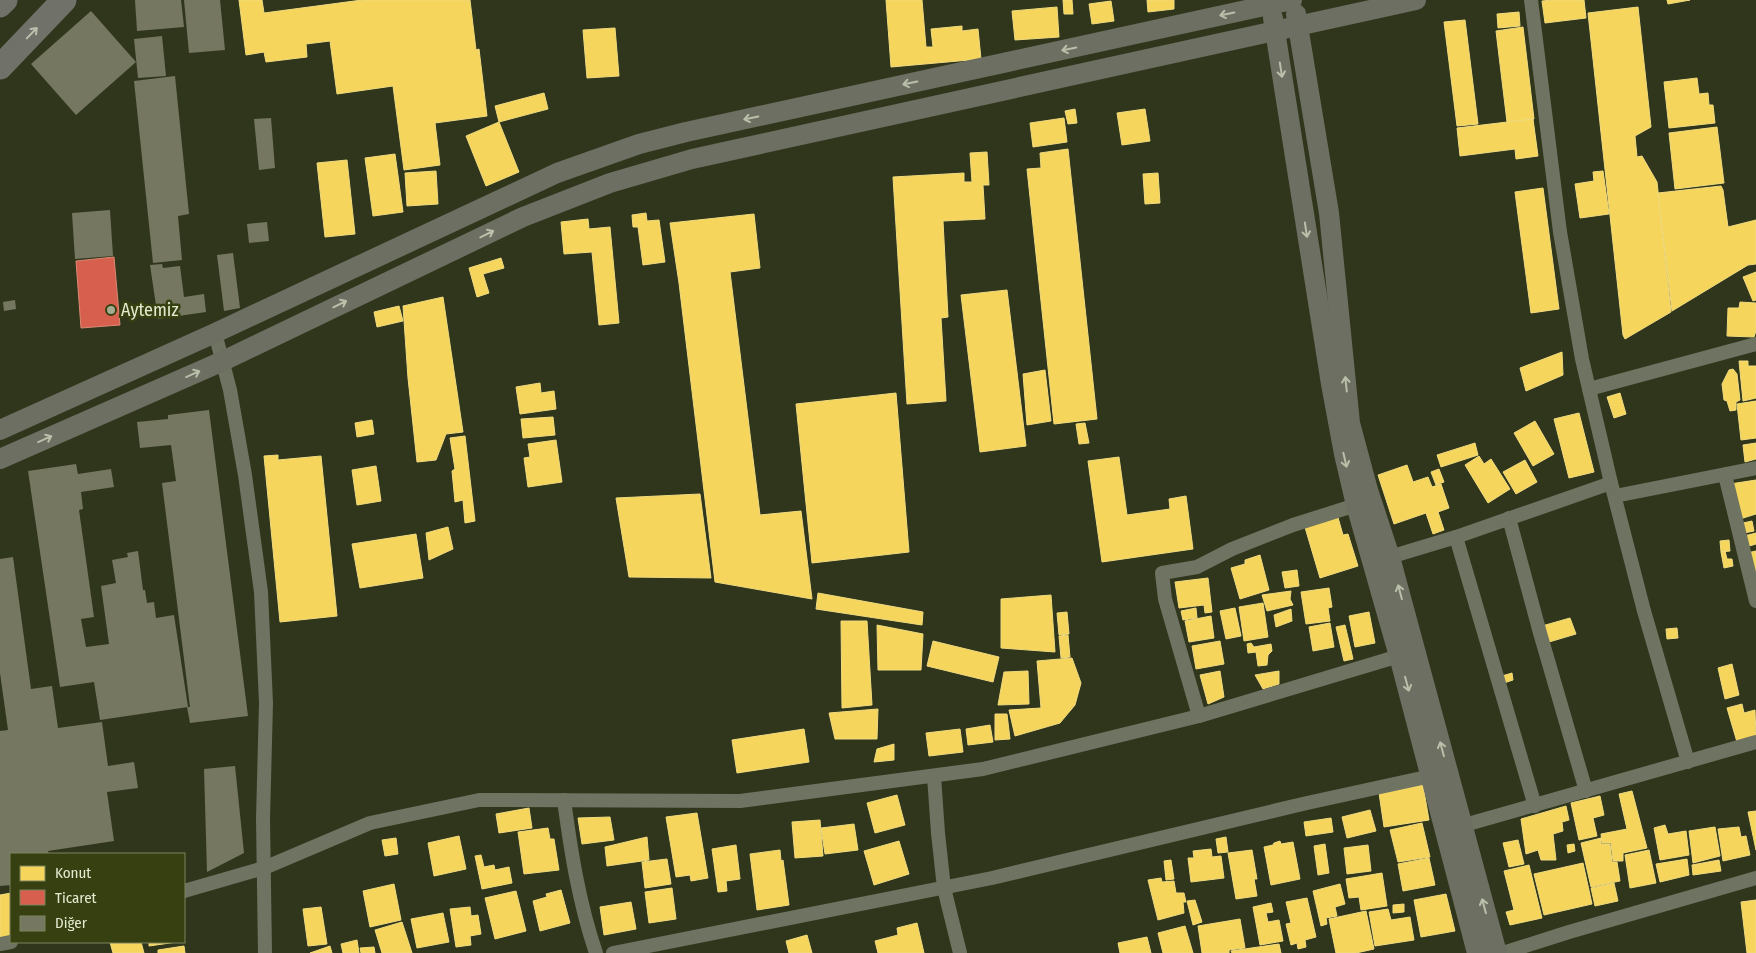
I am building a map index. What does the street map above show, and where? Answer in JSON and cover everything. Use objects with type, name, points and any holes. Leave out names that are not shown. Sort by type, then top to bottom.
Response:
[{"type":"highway","points":[[0,5],[5,0]]},
{"type":"highway","points":[[0,67],[64,0]]},
{"type":"main road","points":[[0,430],[215,333],[531,185],[639,144],[686,132],[1293,0],[1329,213],[1350,423],[1368,490],[1399,656],[1431,776],[1454,828],[1477,953]]},
{"type":"main road","points":[[0,459],[223,361],[523,217],[568,198],[635,175],[692,159],[1416,0]]},
{"type":"main road","points":[[1271,4],[1331,384],[1356,505],[1382,559],[1454,828],[1497,953]]},
{"type":"street","points":[[1531,0],[1560,232],[1582,358],[1644,611],[1688,762]]},
{"type":"street","points":[[215,333],[223,361],[245,475],[260,592],[266,703],[263,819],[265,953]]},
{"type":"street","points":[[1589,389],[1756,344]]},
{"type":"street","points":[[1382,559],[1456,537],[1509,518],[1613,490],[1725,475],[1756,468]]},
{"type":"street","points":[[1725,475],[1756,601]]},
{"type":"street","points":[[1199,716],[1166,599],[1162,574],[1196,567],[1232,549],[1293,524],[1356,505]]},
{"type":"street","points":[[1509,518],[1586,791]]},
{"type":"street","points":[[1456,537],[1535,806]]},
{"type":"street","points":[[185,891],[264,868],[370,823],[479,800],[740,801],[983,769],[1199,716],[1399,656]]},
{"type":"street","points":[[1454,828],[1756,742]]},
{"type":"street","points":[[934,776],[944,888],[960,953]]},
{"type":"street","points":[[613,953],[992,878],[1307,803],[1431,776]]},
{"type":"street","points":[[564,800],[576,875],[586,922],[596,953]]},
{"type":"street","points":[[1503,953],[1756,878]]},
{"type":"building: Konut","points":[[239,0],[262,0],[264,13],[362,0],[470,0],[476,50],[479,49],[487,116],[435,123],[440,165],[404,170],[393,86],[337,94],[330,41],[306,44],[307,57],[266,62],[264,52],[246,55]]},
{"type":"building: Konut","points":[[886,0],[922,0],[926,47],[933,47],[931,29],[962,26],[962,31],[978,29],[981,59],[891,67]]},
{"type":"building: Konut","points":[[1063,0],[1072,0],[1073,14],[1064,14]]},
{"type":"building: Konut","points":[[1147,0],[1174,0],[1174,9],[1148,12]]},
{"type":"building: Konut","points":[[1584,0],[1586,18],[1545,23],[1542,1]]},
{"type":"building: Konut","points":[[1667,0],[1690,0],[1668,4]]},
{"type":"building: Konut","points":[[1111,1],[1114,21],[1092,24],[1089,4]]},
{"type":"building: Konut","points":[[1057,7],[1059,37],[1015,40],[1012,11]]},
{"type":"building: Konut","points":[[1638,7],[1651,127],[1635,136],[1637,157],[1642,156],[1657,182],[1671,312],[1625,339],[1623,335],[1588,13]]},
{"type":"building: Konut","points":[[1519,12],[1520,26],[1498,28],[1497,14]]},
{"type":"building: Konut","points":[[1465,20],[1478,124],[1457,126],[1444,22]]},
{"type":"building: Konut","points":[[1523,27],[1534,119],[1507,122],[1496,31]]},
{"type":"building: Konut","points":[[615,28],[619,76],[587,78],[583,30]]},
{"type":"building: Konut","points":[[1697,78],[1699,94],[1708,93],[1709,105],[1713,105],[1715,123],[1669,128],[1664,82]]},
{"type":"building: Konut","points":[[544,93],[548,109],[499,122],[495,106]]},
{"type":"building: Konut","points":[[1075,109],[1077,123],[1068,124],[1065,111]]},
{"type":"building: Konut","points":[[1145,109],[1150,141],[1122,145],[1117,113]]},
{"type":"building: Konut","points":[[1064,118],[1067,142],[1033,147],[1030,123]]},
{"type":"building: Konut","points":[[1533,119],[1538,156],[1516,159],[1515,149],[1460,156],[1457,128]]},
{"type":"building: Konut","points":[[499,122],[519,172],[486,186],[466,136]]},
{"type":"building: Konut","points":[[1717,127],[1724,183],[1675,189],[1669,133]]},
{"type":"building: Konut","points":[[1068,149],[1097,419],[1054,424],[1027,169],[1041,168],[1040,153]]},
{"type":"building: Konut","points":[[987,152],[989,185],[983,185],[985,219],[943,221],[948,317],[941,318],[946,401],[907,404],[893,177],[964,173],[964,182],[972,182],[970,153]]},
{"type":"building: Konut","points":[[395,154],[403,212],[373,216],[365,158]]},
{"type":"building: Konut","points":[[347,160],[355,234],[325,237],[317,163]]},
{"type":"building: Konut","points":[[436,171],[438,204],[407,206],[405,173]]},
{"type":"building: Konut","points":[[1603,171],[1609,214],[1580,218],[1575,184],[1594,181],[1593,172]]},
{"type":"building: Konut","points":[[1158,173],[1160,203],[1145,204],[1143,174]]},
{"type":"building: Konut","points":[[1721,186],[1728,227],[1756,220],[1756,264],[1748,265],[1672,311],[1658,193]]},
{"type":"building: Konut","points":[[1543,188],[1559,309],[1531,313],[1515,192]]},
{"type":"building: Konut","points":[[646,213],[647,221],[659,220],[665,262],[643,265],[638,227],[633,227],[632,215]]},
{"type":"building: Konut","points":[[754,214],[760,268],[730,272],[760,515],[801,511],[812,599],[715,582],[670,223]]},
{"type":"building: Konut","points":[[588,219],[589,229],[610,227],[619,323],[599,325],[592,252],[564,254],[561,222]]},
{"type":"building: Konut","points":[[501,258],[504,268],[483,274],[489,293],[477,297],[469,268]]},
{"type":"building: Konut","points":[[1756,272],[1756,300],[1753,301],[1743,277]]},
{"type":"building: Konut","points":[[1007,290],[1026,446],[980,452],[961,295]]},
{"type":"building: Konut","points":[[443,297],[463,432],[446,434],[436,460],[417,462],[403,306]]},
{"type":"building: Konut","points":[[1740,302],[1756,303],[1756,331],[1754,337],[1727,336],[1728,308],[1739,308]]},
{"type":"building: Konut","points":[[399,306],[403,321],[377,327],[374,312]]},
{"type":"building: Konut","points":[[1562,352],[1563,375],[1526,391],[1520,368]]},
{"type":"building: Konut","points":[[1739,361],[1748,361],[1748,366],[1756,366],[1756,398],[1743,401]]},
{"type":"building: Konut","points":[[1733,369],[1737,374],[1740,400],[1736,402],[1736,410],[1730,411],[1727,401],[1724,400],[1722,384],[1729,370]]},
{"type":"building: Konut","points":[[1045,370],[1051,421],[1027,425],[1023,374]]},
{"type":"building: Konut","points":[[540,383],[541,393],[554,391],[556,409],[520,414],[516,387]]},
{"type":"building: Konut","points":[[896,393],[909,552],[812,563],[796,404]]},
{"type":"building: Konut","points":[[1620,393],[1626,414],[1614,418],[1607,397]]},
{"type":"building: Konut","points":[[1756,401],[1756,438],[1741,440],[1737,404]]},
{"type":"building: Konut","points":[[1579,413],[1594,472],[1569,478],[1554,419]]},
{"type":"building: Konut","points":[[553,417],[555,435],[523,438],[521,419]]},
{"type":"building: Konut","points":[[372,420],[374,434],[357,437],[355,423]]},
{"type":"building: Konut","points":[[1535,421],[1554,454],[1533,466],[1514,433]]},
{"type":"building: Konut","points":[[1085,423],[1089,443],[1079,444],[1076,424]]},
{"type":"building: Konut","points":[[465,436],[475,521],[465,523],[463,500],[455,502],[452,471],[455,469],[450,438]]},
{"type":"building: Konut","points":[[556,440],[562,482],[528,487],[524,458],[530,457],[528,444]]},
{"type":"building: Konut","points":[[1475,443],[1478,455],[1441,467],[1437,455]]},
{"type":"building: Konut","points":[[1756,443],[1756,459],[1745,462],[1743,445]]},
{"type":"building: Konut","points":[[278,455],[278,460],[321,456],[337,616],[280,622],[264,456]]},
{"type":"building: Konut","points":[[1479,456],[1484,464],[1491,459],[1510,489],[1488,503],[1465,465]]},
{"type":"building: Konut","points":[[1119,457],[1127,515],[1170,509],[1169,499],[1186,496],[1193,549],[1102,562],[1088,461]]},
{"type":"building: Konut","points":[[1525,460],[1537,482],[1516,494],[1503,472]]},
{"type":"building: Konut","points":[[1407,465],[1413,482],[1428,477],[1432,487],[1441,484],[1449,508],[1438,512],[1444,530],[1433,534],[1426,513],[1394,524],[1378,475]]},
{"type":"building: Konut","points":[[376,466],[381,501],[357,505],[352,470]]},
{"type":"building: Konut","points":[[1439,469],[1444,482],[1436,485],[1431,472]]},
{"type":"building: Konut","points":[[1756,480],[1756,514],[1740,519],[1730,484]]},
{"type":"building: Konut","points":[[700,494],[711,578],[629,577],[616,498]]},
{"type":"building: Konut","points":[[1337,514],[1343,535],[1348,534],[1358,566],[1320,578],[1304,524]]},
{"type":"building: Konut","points":[[1752,521],[1754,531],[1744,533],[1743,523]]},
{"type":"building: Konut","points":[[448,527],[453,549],[429,560],[426,533]]},
{"type":"building: Konut","points":[[1756,533],[1756,544],[1746,547],[1744,536]]},
{"type":"building: Konut","points":[[416,534],[423,578],[360,588],[352,544]]},
{"type":"building: Konut","points":[[1729,540],[1730,551],[1721,552],[1720,541]]},
{"type":"building: Konut","points":[[1725,551],[1727,559],[1732,559],[1733,566],[1724,568],[1721,552]]},
{"type":"building: Konut","points":[[1756,551],[1756,577],[1747,553]]},
{"type":"building: Konut","points":[[1260,555],[1269,590],[1240,599],[1231,568],[1245,564],[1245,560]]},
{"type":"building: Konut","points":[[1297,570],[1299,586],[1285,588],[1282,572]]},
{"type":"building: Konut","points":[[1208,578],[1212,612],[1205,613],[1204,605],[1179,608],[1175,582]]},
{"type":"building: Konut","points":[[1329,588],[1332,607],[1328,608],[1330,621],[1306,624],[1301,592]]},
{"type":"building: Konut","points":[[1291,591],[1290,599],[1293,605],[1267,611],[1262,595]]},
{"type":"building: Konut","points":[[818,593],[923,612],[922,625],[816,609]]},
{"type":"building: Konut","points":[[1051,595],[1055,652],[1001,648],[1001,599]]},
{"type":"building: Konut","points":[[1263,603],[1268,637],[1244,641],[1239,607]]},
{"type":"building: Konut","points":[[1196,608],[1197,618],[1183,620],[1181,611]]},
{"type":"building: Konut","points":[[1235,608],[1241,636],[1226,639],[1220,611]]},
{"type":"building: Konut","points":[[1291,609],[1292,621],[1276,627],[1274,615]]},
{"type":"building: Konut","points":[[1067,612],[1069,634],[1059,635],[1057,613]]},
{"type":"building: Konut","points":[[1369,612],[1375,643],[1355,647],[1349,616]]},
{"type":"building: Konut","points":[[1211,616],[1214,638],[1189,642],[1185,621]]},
{"type":"building: Konut","points":[[1570,618],[1576,634],[1549,642],[1542,626]]},
{"type":"building: Konut","points":[[841,621],[867,621],[872,705],[842,708]]},
{"type":"building: Konut","points":[[1330,623],[1334,647],[1313,651],[1309,627]]},
{"type":"building: Konut","points":[[877,625],[923,634],[921,670],[878,670]]},
{"type":"building: Konut","points":[[1345,625],[1353,659],[1344,661],[1336,627]]},
{"type":"building: Konut","points":[[1677,628],[1678,638],[1667,639],[1666,629]]},
{"type":"building: Konut","points":[[1068,635],[1070,657],[1061,658],[1059,636]]},
{"type":"building: Konut","points":[[933,641],[999,657],[993,682],[927,666]]},
{"type":"building: Konut","points":[[1220,641],[1224,664],[1196,669],[1192,646]]},
{"type":"building: Konut","points":[[1251,643],[1254,647],[1271,644],[1272,651],[1268,655],[1267,665],[1258,666],[1256,652],[1248,653],[1247,644]]},
{"type":"building: Konut","points":[[1072,658],[1081,683],[1075,705],[1060,723],[1015,736],[1009,710],[1041,708],[1037,661]]},
{"type":"building: Konut","points":[[1732,664],[1739,695],[1725,699],[1718,668]]},
{"type":"building: Konut","points":[[1028,671],[1029,704],[998,705],[1004,672]]},
{"type":"building: Konut","points":[[1220,671],[1224,697],[1208,704],[1200,675]]},
{"type":"building: Konut","points":[[1279,671],[1279,684],[1263,689],[1255,675]]},
{"type":"building: Konut","points":[[1512,673],[1513,680],[1504,683],[1502,676]]},
{"type":"building: Konut","points":[[1742,704],[1744,713],[1755,710],[1756,736],[1737,742],[1727,708]]},
{"type":"building: Konut","points":[[878,709],[877,739],[835,739],[829,713]]},
{"type":"building: Konut","points":[[995,714],[1007,714],[1010,739],[995,740]]},
{"type":"building: Konut","points":[[990,725],[993,742],[968,745],[966,729]]},
{"type":"building: Konut","points":[[804,729],[809,762],[737,773],[732,740]]},
{"type":"building: Konut","points":[[960,729],[963,752],[929,756],[926,733]]},
{"type":"building: Konut","points":[[894,744],[894,760],[874,762],[877,749]]},
{"type":"building: Konut","points":[[1423,785],[1429,820],[1384,827],[1379,793]]},
{"type":"building: Konut","points":[[1632,791],[1647,848],[1623,853],[1623,861],[1613,861],[1611,843],[1602,843],[1601,834],[1627,829],[1619,794]]},
{"type":"building: Konut","points":[[897,795],[905,825],[875,833],[867,803]]},
{"type":"building: Konut","points":[[1600,796],[1604,815],[1593,818],[1597,836],[1579,840],[1571,803]]},
{"type":"building: Konut","points":[[1566,806],[1569,820],[1562,822],[1563,831],[1553,834],[1556,860],[1541,860],[1538,850],[1526,854],[1521,819]]},
{"type":"building: Konut","points":[[529,808],[532,828],[499,833],[496,814]]},
{"type":"building: Konut","points":[[1370,810],[1376,831],[1347,838],[1342,817]]},
{"type":"building: Konut","points":[[1756,811],[1756,850],[1748,812]]},
{"type":"building: Konut","points":[[697,813],[708,878],[691,881],[690,875],[676,877],[666,817]]},
{"type":"building: Konut","points":[[610,817],[614,840],[582,844],[578,818]]},
{"type":"building: Konut","points":[[1331,818],[1333,832],[1306,836],[1304,822]]},
{"type":"building: Konut","points":[[820,820],[823,856],[795,858],[792,822]]},
{"type":"building: Konut","points":[[1422,823],[1430,857],[1398,862],[1390,830]]},
{"type":"building: Konut","points":[[854,824],[858,850],[825,854],[821,828]]},
{"type":"building: Konut","points":[[1665,825],[1668,834],[1686,831],[1689,855],[1660,860],[1654,828]]},
{"type":"building: Konut","points":[[1715,827],[1720,856],[1693,863],[1689,831]]},
{"type":"building: Konut","points":[[1739,827],[1741,837],[1746,836],[1750,855],[1723,861],[1718,829]]},
{"type":"building: Konut","points":[[548,828],[550,839],[554,839],[559,870],[524,874],[518,832]]},
{"type":"building: Konut","points":[[459,836],[466,869],[434,876],[428,843]]},
{"type":"building: Konut","points":[[647,837],[649,860],[607,866],[605,847]]},
{"type":"building: Konut","points":[[1226,837],[1228,852],[1218,853],[1216,839]]},
{"type":"building: Konut","points":[[396,838],[398,854],[385,856],[382,840]]},
{"type":"building: Konut","points":[[1601,838],[1601,844],[1610,844],[1612,862],[1617,862],[1620,881],[1591,887],[1581,843]]},
{"type":"building: Konut","points":[[1518,840],[1524,864],[1509,867],[1503,843]]},
{"type":"building: Konut","points":[[899,841],[909,874],[874,885],[864,851]]},
{"type":"building: Konut","points":[[1280,841],[1281,844],[1293,842],[1300,879],[1271,885],[1264,847]]},
{"type":"building: Konut","points":[[1325,844],[1329,873],[1318,875],[1314,846]]},
{"type":"building: Konut","points":[[1574,844],[1575,851],[1568,853],[1567,845]]},
{"type":"building: Konut","points":[[736,845],[740,879],[726,881],[727,891],[718,892],[712,849]]},
{"type":"building: Konut","points":[[1368,845],[1371,871],[1347,874],[1344,848]]},
{"type":"building: Konut","points":[[1211,849],[1212,857],[1221,856],[1224,878],[1191,882],[1188,858],[1194,858],[1193,851]]},
{"type":"building: Konut","points":[[780,850],[789,905],[757,910],[750,854]]},
{"type":"building: Konut","points":[[1252,850],[1257,879],[1254,879],[1257,896],[1236,899],[1228,853]]},
{"type":"building: Konut","points":[[1649,850],[1656,883],[1630,888],[1625,855]]},
{"type":"building: Konut","points":[[481,855],[484,867],[494,865],[495,870],[509,867],[512,883],[482,889],[475,856]]},
{"type":"building: Konut","points":[[1429,858],[1435,885],[1403,891],[1398,864]]},
{"type":"building: Konut","points":[[667,859],[671,884],[645,888],[642,862]]},
{"type":"building: Konut","points":[[1687,859],[1689,875],[1660,882],[1656,864]]},
{"type":"building: Konut","points":[[1171,860],[1174,879],[1166,880],[1164,861]]},
{"type":"building: Konut","points":[[1719,860],[1721,871],[1693,875],[1692,865]]},
{"type":"building: Konut","points":[[1583,863],[1592,904],[1544,915],[1534,874]]},
{"type":"building: Konut","points":[[1529,865],[1542,918],[1510,925],[1506,912],[1514,910],[1504,871]]},
{"type":"building: Konut","points":[[1382,873],[1387,906],[1361,910],[1359,897],[1349,898],[1346,879]]},
{"type":"building: Konut","points":[[1161,878],[1162,882],[1174,881],[1176,893],[1184,893],[1186,902],[1183,902],[1184,913],[1158,920],[1148,880]]},
{"type":"building: Konut","points":[[1614,883],[1618,901],[1595,906],[1591,888]]},
{"type":"building: Konut","points":[[394,884],[401,920],[370,927],[363,891]]},
{"type":"building: Konut","points":[[1340,884],[1345,904],[1335,907],[1337,916],[1326,918],[1327,924],[1321,926],[1313,891]]},
{"type":"building: Konut","points":[[672,888],[676,919],[649,923],[645,892]]},
{"type":"building: Konut","points":[[561,890],[570,923],[540,931],[533,901],[547,897],[546,894]]},
{"type":"building: Konut","points":[[516,891],[526,931],[495,939],[485,898]]},
{"type":"building: Konut","points":[[10,893],[10,935],[0,938],[0,895]]},
{"type":"building: Konut","points":[[1446,894],[1455,931],[1421,937],[1414,900]]},
{"type":"building: Konut","points":[[1307,898],[1316,937],[1305,940],[1306,947],[1298,949],[1297,943],[1291,945],[1286,924],[1291,923],[1286,902]]},
{"type":"building: Konut","points":[[1195,900],[1202,922],[1193,925],[1187,901]]},
{"type":"building: Konut","points":[[1756,900],[1756,953],[1747,953],[1741,902]]},
{"type":"building: Konut","points":[[631,902],[636,929],[604,935],[600,907]]},
{"type":"building: Konut","points":[[1271,903],[1273,912],[1266,913],[1268,922],[1279,920],[1283,941],[1260,945],[1253,907]]},
{"type":"building: Konut","points":[[1404,904],[1404,912],[1393,913],[1393,905]]},
{"type":"building: Konut","points":[[321,907],[327,944],[308,946],[303,909]]},
{"type":"building: Konut","points":[[470,907],[471,916],[478,915],[481,934],[470,936],[471,945],[456,947],[450,909]]},
{"type":"building: Konut","points":[[1388,909],[1391,920],[1410,917],[1414,940],[1375,946],[1369,912]]},
{"type":"building: Konut","points":[[1366,911],[1374,949],[1356,953],[1336,953],[1329,919]]},
{"type":"building: Konut","points":[[443,913],[449,942],[417,948],[411,919]]},
{"type":"building: Konut","points":[[1240,919],[1245,948],[1229,950],[1229,953],[1202,953],[1198,926]]},
{"type":"building: Konut","points":[[402,922],[412,953],[382,953],[375,930]]},
{"type":"building: Konut","points":[[917,923],[924,953],[878,953],[875,941],[898,935],[897,928]]},
{"type":"building: Konut","points":[[1185,926],[1193,953],[1163,953],[1158,933]]},
{"type":"building: Konut","points":[[807,935],[812,953],[789,953],[786,941]]},
{"type":"building: Konut","points":[[1147,937],[1151,953],[1120,953],[1118,943]]},
{"type":"building: Konut","points":[[357,940],[359,953],[343,953],[341,944]]},
{"type":"building: Konut","points":[[110,943],[141,943],[144,953],[113,953]]},
{"type":"building: Konut","points":[[149,943],[170,943],[149,946]]},
{"type":"building: Konut","points":[[1279,944],[1281,953],[1232,953],[1231,951]]},
{"type":"building: Konut","points":[[184,946],[185,953],[158,953],[158,950]]},
{"type":"building: Konut","points":[[330,946],[332,953],[310,953]]},
{"type":"building: Konut","points":[[374,947],[375,953],[361,953],[360,948]]},
{"type":"building: Ticaret","points":[[114,257],[120,325],[81,328],[76,261]]},
{"type":"building: Diğer","points":[[135,0],[181,0],[184,27],[137,31]]},
{"type":"building: Diğer","points":[[184,0],[220,0],[225,50],[189,53]]},
{"type":"building: Diğer","points":[[91,11],[136,62],[76,115],[31,64]]},
{"type":"building: Diğer","points":[[162,36],[166,76],[138,78],[134,39]]},
{"type":"building: Diğer","points":[[175,76],[189,214],[178,216],[182,260],[153,263],[134,81]]},
{"type":"building: Diğer","points":[[271,118],[275,168],[259,170],[254,119]]},
{"type":"building: Diğer","points":[[110,210],[113,256],[75,259],[72,213]]},
{"type":"building: Diğer","points":[[267,222],[269,241],[249,243],[247,224]]},
{"type":"building: Diğer","points":[[233,253],[240,308],[224,311],[217,255]]},
{"type":"building: Diğer","points":[[162,264],[163,268],[180,266],[184,297],[204,294],[206,312],[158,319],[150,265]]},
{"type":"building: Diğer","points":[[15,300],[16,309],[4,311],[3,302]]},
{"type":"building: Diğer","points":[[209,410],[248,716],[190,723],[187,707],[190,707],[162,483],[176,481],[171,445],[140,448],[137,422],[168,419],[168,415]]},
{"type":"building: Diğer","points":[[76,464],[78,474],[111,469],[114,487],[81,492],[83,509],[79,510],[94,617],[81,619],[86,647],[109,644],[101,586],[116,583],[112,560],[128,557],[127,553],[138,551],[143,590],[145,590],[147,603],[154,602],[156,618],[174,615],[188,707],[100,720],[94,682],[60,687],[28,471]]},
{"type":"building: Diğer","points":[[13,557],[31,689],[52,686],[58,728],[102,722],[108,766],[134,762],[138,788],[107,792],[114,841],[48,851],[49,853],[10,853],[10,885],[0,886],[0,731],[8,730],[0,673],[0,559]]},
{"type":"building: Diğer","points":[[235,766],[244,853],[207,872],[204,769]]},
{"type":"place","name":"Aytemiz","points":[[111,310]]}]
